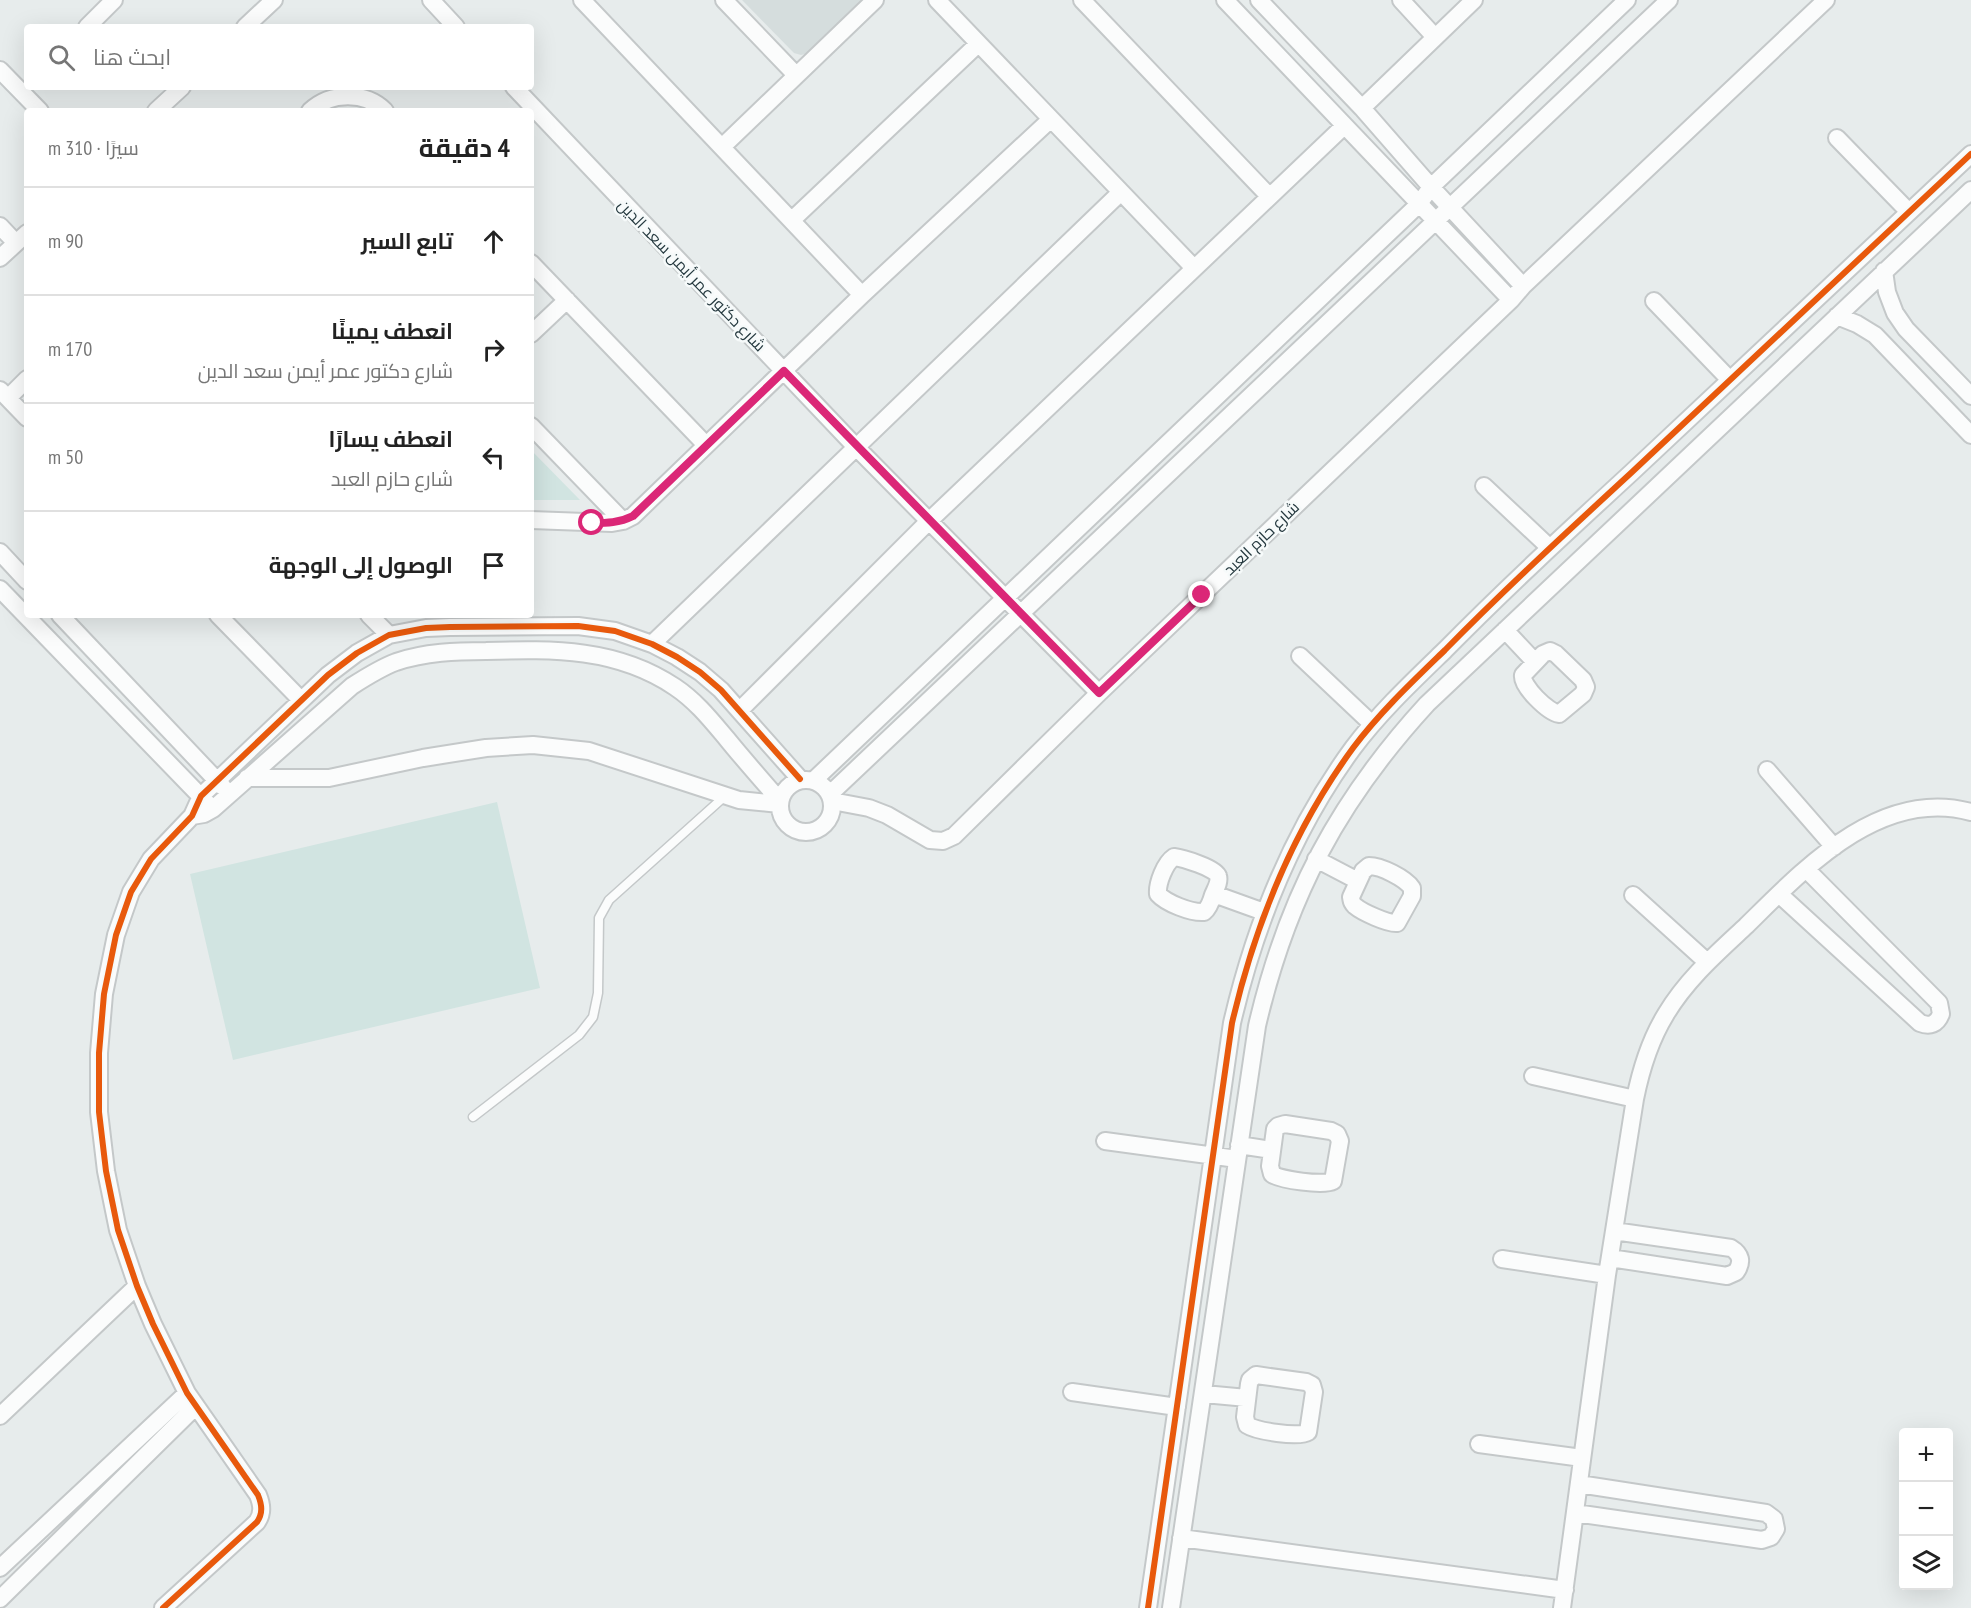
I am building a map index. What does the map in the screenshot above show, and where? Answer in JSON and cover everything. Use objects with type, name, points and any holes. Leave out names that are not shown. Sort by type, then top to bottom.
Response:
[{"type":"street","points":[[90,24],[114,0]]},
{"type":"street","points":[[248,24],[274,0]]},
{"type":"street","points":[[431,0],[453,24]]},
{"type":"street","points":[[582,0],[862,294]]},
{"type":"street","points":[[724,0],[796,75]]},
{"type":"street","points":[[722,147],[875,0]]},
{"type":"street","points":[[937,0],[1194,268]]},
{"type":"street","points":[[1082,0],[1269,196]]},
{"type":"street","points":[[1225,0],[1511,300]]},
{"type":"street","points":[[1259,0],[1362,108],[1449,207],[1523,286]]},
{"type":"street","points":[[1401,0],[1435,37]]},
{"type":"street","points":[[1362,108],[1474,0]]},
{"type":"street","points":[[164,1608],[238,1541],[261,1516],[262,1505],[258,1495],[192,1399],[153,1324],[137,1286],[116,1218],[106,1171],[99,1112],[99,1053],[104,994],[116,935],[131,892],[151,860],[192,816],[201,796],[328,675],[350,658],[389,635],[426,628],[578,626],[615,631],[652,644],[700,672],[807,780],[826,788],[831,798],[830,816],[817,830],[800,832],[784,822],[779,803],[783,791],[791,784],[807,780],[1005,598],[1419,204],[1431,187],[1627,0]]},
{"type":"street","points":[[831,798],[1020,613],[1669,0]]},
{"type":"street","name":"شارع حازم العبد","points":[[831,798],[878,811],[904,823],[930,840],[943,841],[954,836],[1099,693],[1523,286],[1826,0]]},
{"type":"street","points":[[792,220],[978,44]]},
{"type":"street","points":[[0,70],[24,88]]},
{"type":"street","points":[[25,90],[38,108]]},
{"type":"street","points":[[159,108],[179,90]]},
{"type":"street","name":"شارع دكتور عمر أيمن سعد الدين","points":[[516,90],[533,108]]},
{"type":"street","points":[[314,108],[328,99],[342,96],[371,101],[381,108]]},
{"type":"street","name":"شارع دكتور عمر أيمن سعد الدين","points":[[534,109],[856,447],[1099,693]]},
{"type":"street","points":[[534,520],[612,523],[633,516],[862,294],[1051,119]]},
{"type":"street","points":[[740,710],[929,521],[1344,126]]},
{"type":"street","points":[[1837,138],[1909,212]]},
{"type":"street","points":[[1148,1608],[1232,1023],[1264,912],[1285,862],[1317,803],[1372,724],[1485,609],[1971,154]]},
{"type":"street","points":[[1172,1608],[1252,1053],[1266,990],[1288,920],[1337,820],[1378,760],[1427,704],[1971,190]]},
{"type":"street","points":[[652,644],[1121,192]]},
{"type":"street","points":[[0,226],[21,238],[0,258]]},
{"type":"street","points":[[534,266],[706,446]]},
{"type":"street","points":[[1884,271],[1887,292],[1895,313],[1906,329],[1971,396]]},
{"type":"street","points":[[534,331],[567,300]]},
{"type":"street","points":[[1654,301],[1730,380]]},
{"type":"street","points":[[1837,316],[1875,335],[1971,435]]},
{"type":"street","points":[[24,381],[4,394],[24,415]]},
{"type":"street","points":[[534,429],[623,521]]},
{"type":"street","points":[[1624,479],[1644,498]]},
{"type":"street","points":[[1484,486],[1550,548]]},
{"type":"street","points":[[0,552],[24,578]]},
{"type":"street","points":[[0,590],[24,615]]},
{"type":"street","points":[[27,618],[213,809]]},
{"type":"street","points":[[63,618],[230,795]]},
{"type":"street","points":[[221,618],[301,700]]},
{"type":"street","points":[[372,618],[389,635]]},
{"type":"street","points":[[1505,630],[1535,662]]},
{"type":"street","points":[[192,816],[204,814],[213,809],[352,686],[373,673],[396,662],[421,656],[466,651],[558,650],[596,654],[624,662],[675,687],[698,705],[779,803]]},
{"type":"street","points":[[1300,656],[1372,724]]},
{"type":"street","points":[[247,778],[329,778],[423,758],[486,748],[533,745],[589,751],[653,770],[725,796],[746,801],[779,803]]},
{"type":"street","points":[[1767,770],[1834,846]]},
{"type":"street","points":[[1562,1608],[1607,1275],[1635,1099],[1639,1078],[1655,1034],[1680,993],[1707,963],[1806,869],[1834,846],[1860,829],[1898,813],[1919,808],[1941,807],[1971,812]]},
{"type":"street","points":[[1316,859],[1358,881]]},
{"type":"street","points":[[1779,894],[1920,1023],[1930,1025],[1935,1023],[1941,1014],[1939,1003],[1806,869]]},
{"type":"street","points":[[1214,894],[1264,912]]},
{"type":"street","points":[[1633,895],[1707,963]]},
{"type":"street","points":[[1533,1076],[1635,1099]]},
{"type":"street","points":[[1281,1125],[1335,1132],[1340,1141],[1333,1181],[1324,1183],[1275,1177],[1270,1170],[1272,1150],[1275,1129],[1281,1125]]},
{"type":"street","points":[[1105,1142],[1213,1156],[1272,1150]]},
{"type":"street","points":[[1610,1258],[1726,1276],[1736,1272],[1740,1262],[1740,1256],[1731,1248],[1614,1231]]},
{"type":"street","points":[[1502,1259],[1607,1275]]},
{"type":"street","points":[[0,1416],[137,1286]]},
{"type":"street","points":[[1256,1375],[1309,1383],[1314,1392],[1308,1432],[1299,1435],[1250,1428],[1245,1421],[1247,1398],[1250,1380],[1256,1375]]},
{"type":"street","points":[[1072,1392],[1177,1407]]},
{"type":"street","points":[[1204,1394],[1247,1398]]},
{"type":"street","points":[[0,1568],[192,1399]]},
{"type":"street","points":[[0,1599],[192,1399]]},
{"type":"street","points":[[1479,1444],[1582,1458]]},
{"type":"street","points":[[1575,1513],[1762,1540],[1771,1537],[1776,1529],[1774,1519],[1766,1513],[1579,1484]]},
{"type":"street","points":[[1711,1533],[1715,1505]]},
{"type":"street","points":[[1181,1538],[1565,1590]]},
{"type":"lane","points":[[473,1117],[579,1035],[593,1017],[598,993],[599,918],[609,900],[725,796]]},
{"type":"shaded area","points":[[742,0],[864,0],[809,53],[801,55],[794,53]]},
{"type":"shaded area","points":[[534,453],[580,500],[534,500]]},
{"type":"shaded area","points":[[497,802],[540,988],[233,1060],[190,874]]},
{"type":"cycle path","points":[[1148,1608],[1232,1023],[1241,986],[1265,914],[1294,845],[1312,812],[1353,748],[1409,685],[1537,560],[1971,154]]},
{"type":"cycle path","points":[[163,1608],[257,1522],[261,1509],[258,1495],[187,1393],[153,1324],[118,1230],[106,1171],[99,1112],[99,1053],[104,994],[116,935],[131,892],[151,859],[192,816],[201,796],[328,675],[357,653],[389,635],[426,628],[578,626],[615,631],[652,644],[700,672],[721,690],[800,779]]},
{"type":"route","points":[[592,523],[612,523],[633,516],[784,371],[1099,693],[1202,595]]}]
